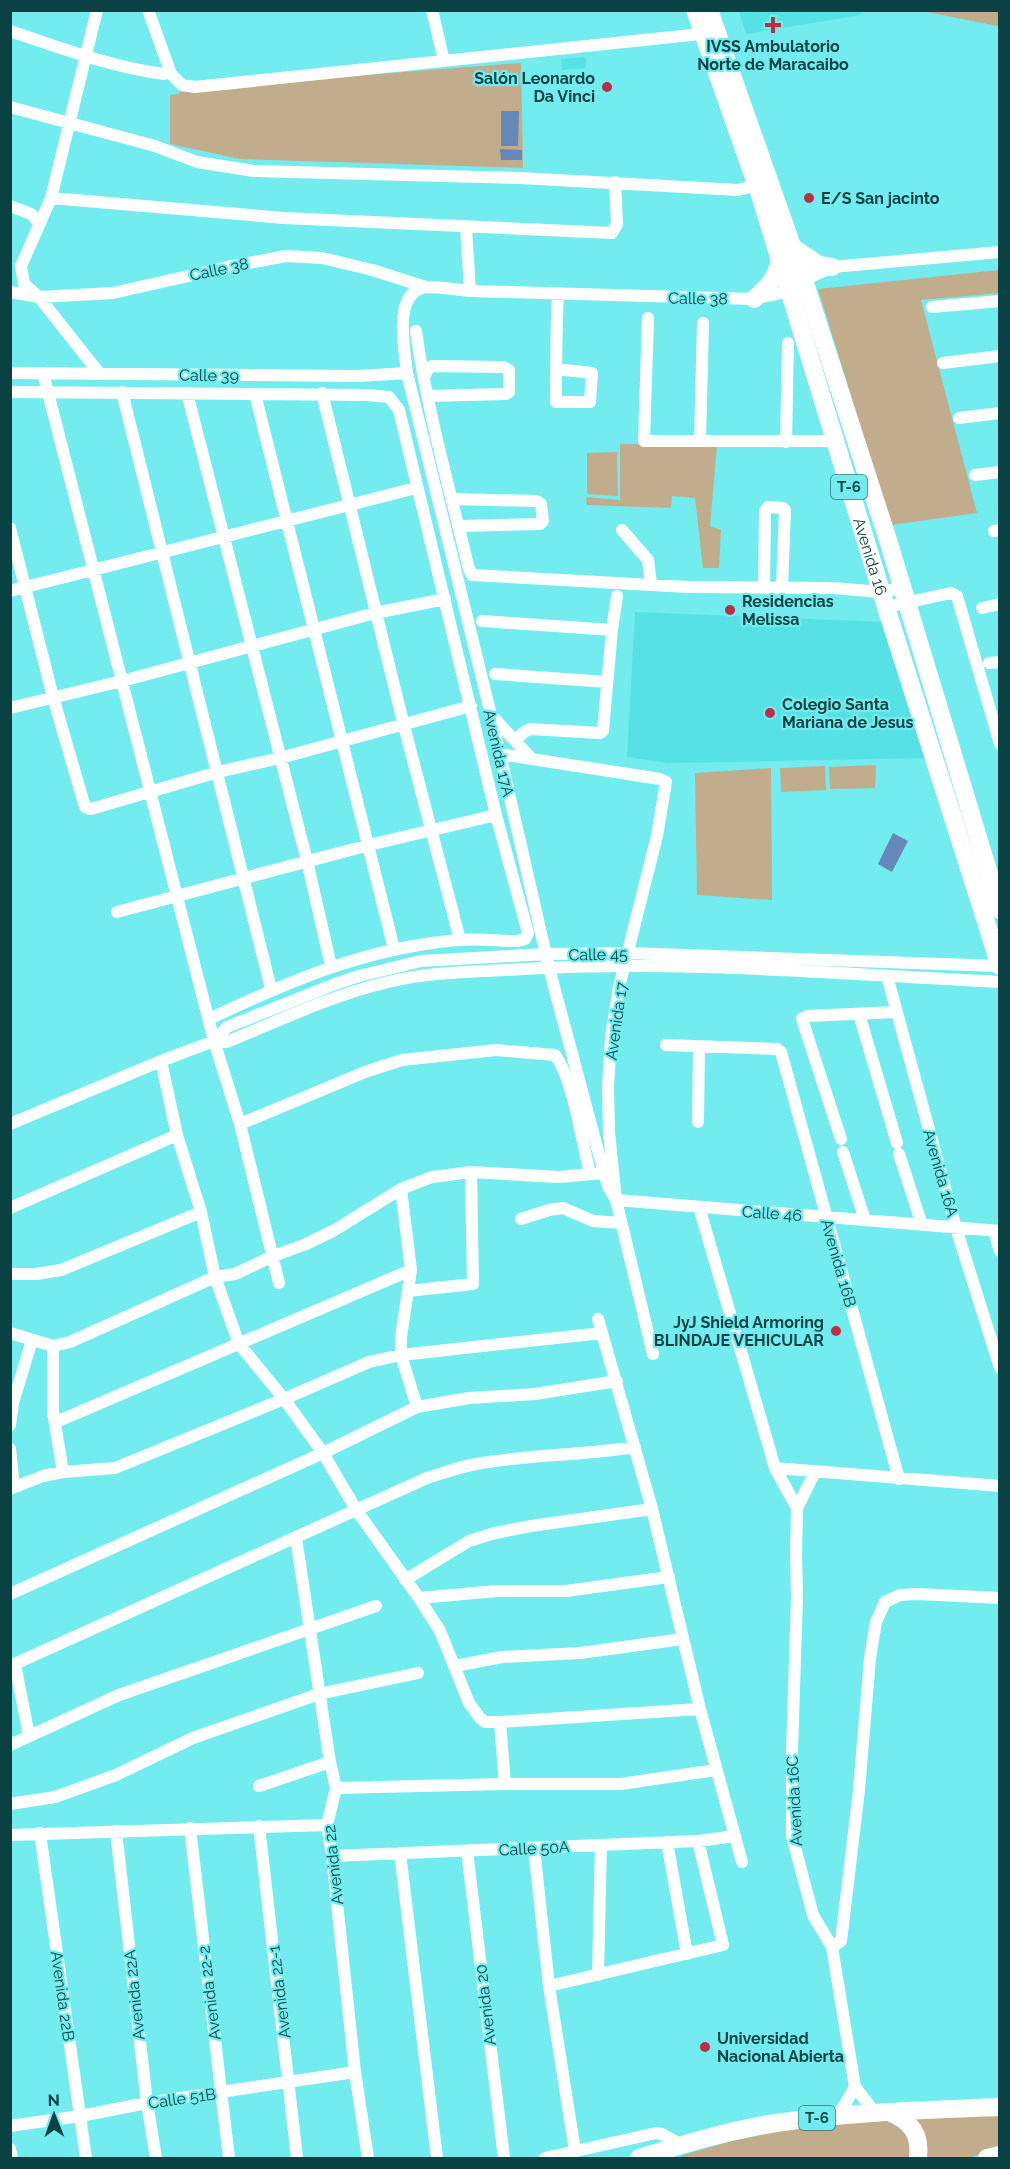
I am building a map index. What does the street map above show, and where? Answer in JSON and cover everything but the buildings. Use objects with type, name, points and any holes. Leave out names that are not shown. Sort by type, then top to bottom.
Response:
[{"type":"highway","name":"Avenida 16","points":[[695,10],[710,33],[904,595],[999,910]]},
{"type":"highway","name":"Avenida 16","points":[[709,10],[710,33],[755,182],[786,254]]},
{"type":"highway","points":[[754,299],[771,284],[786,254],[832,267]]},
{"type":"highway","name":"Avenida 16","points":[[797,286],[836,441],[999,966]]},
{"type":"highway","name":"T-6","points":[[639,2158],[681,2145],[768,2124],[838,2116],[999,2107]]},
{"type":"highway","points":[[881,2113],[902,2118],[914,2129],[918,2136],[918,2158]]},
{"type":"highway","points":[[668,2158],[681,2145]]},
{"type":"highway","points":[[987,2158],[999,2155]]},
{"type":"street","points":[[97,10],[51,198],[16,266],[24,284],[39,297],[99,374]]},
{"type":"street","points":[[148,10],[171,74],[182,85],[195,87],[710,33]]},
{"type":"street","points":[[432,10],[444,61]]},
{"type":"street","points":[[10,31],[87,57],[146,72],[164,74]]},
{"type":"street","points":[[10,107],[155,146],[197,162],[254,171],[615,182],[738,190],[755,182]]},
{"type":"street","points":[[51,198],[284,218],[612,233],[617,225],[615,182]]},
{"type":"street","points":[[10,206],[31,214],[39,223]]},
{"type":"street","points":[[466,227],[470,291]]},
{"type":"street","name":"Calle 38","points":[[10,292],[39,297],[113,293],[286,256],[322,258],[372,270],[426,287],[558,295],[754,299],[797,286],[832,267],[999,252]]},
{"type":"street","name":"Avenida 17A","points":[[426,287],[418,290],[406,302],[402,333],[407,373],[491,715],[549,968],[604,1173],[616,1200]]},
{"type":"street","points":[[556,369],[558,295]]},
{"type":"street","points":[[932,307],[999,301]]},
{"type":"street","points":[[648,318],[644,441],[836,441]]},
{"type":"street","points":[[700,441],[703,323]]},
{"type":"street","points":[[416,331],[428,396],[472,575],[688,587],[864,590],[884,599],[904,595],[951,593],[957,596],[999,744]]},
{"type":"street","points":[[786,442],[788,343]]},
{"type":"street","points":[[943,363],[999,356]]},
{"type":"street","points":[[424,377],[432,366],[503,367],[509,370],[509,392],[506,394],[428,396]]},
{"type":"street","name":"Calle 39","points":[[10,373],[358,376],[407,373]]},
{"type":"street","points":[[43,373],[214,1041],[240,1124],[279,1282]]},
{"type":"street","points":[[10,392],[322,393],[389,397],[399,410],[496,815],[528,933],[525,939],[518,941],[460,940],[394,949],[331,966],[272,989],[209,1019]]},
{"type":"street","points":[[122,392],[272,989]]},
{"type":"street","points":[[187,393],[308,861],[331,966]]},
{"type":"street","points":[[322,393],[375,613],[460,940]]},
{"type":"street","points":[[255,394],[394,949]]},
{"type":"street","points":[[959,418],[999,413]]},
{"type":"street","points":[[975,475],[999,472]]},
{"type":"street","points":[[10,591],[416,488]]},
{"type":"street","points":[[452,500],[536,501],[541,504],[543,521],[540,524],[459,525]]},
{"type":"street","points":[[764,588],[766,509],[783,508],[786,513],[782,588]]},
{"type":"street","points":[[10,528],[53,697],[85,807],[91,809],[218,771],[280,758],[471,706]]},
{"type":"street","points":[[622,530],[648,560],[651,584]]},
{"type":"street","points":[[764,541],[784,542]]},
{"type":"street","points":[[515,741],[530,729],[600,733],[603,731],[617,596]]},
{"type":"street","points":[[10,708],[122,681],[375,613],[445,598]]},
{"type":"street","points":[[982,608],[999,604]]},
{"type":"street","points":[[482,621],[612,630]]},
{"type":"street","points":[[495,674],[607,682]]},
{"type":"street","points":[[491,715],[532,759]]},
{"type":"street","points":[[500,754],[532,759]]},
{"type":"street","name":"Avenida 17","points":[[532,759],[660,779],[664,780],[667,785],[657,836],[624,966],[611,1037],[608,1086],[609,1132],[616,1200]]},
{"type":"street","points":[[117,912],[369,845],[496,815]]},
{"type":"street","name":"Calle 45","points":[[214,1041],[227,1027],[359,976],[421,961],[546,954],[627,953],[999,966]]},
{"type":"street","name":"Calle 45","points":[[10,1124],[161,1061],[214,1041],[227,1042],[333,998],[388,982],[429,974],[624,966],[999,981]]},
{"type":"street","name":"Avenida 16A","points":[[887,976],[956,1228],[999,1368]]},
{"type":"street","points":[[841,1139],[802,1019],[807,1016],[896,1012]]},
{"type":"street","points":[[859,1014],[922,1225]]},
{"type":"street","points":[[666,1045],[699,1047],[698,1122]]},
{"type":"street","name":"Avenida 16B","points":[[699,1047],[777,1049],[781,1052],[899,1479]]},
{"type":"street","points":[[240,1124],[365,1072],[402,1060],[496,1050],[555,1055],[567,1080],[590,1174]]},
{"type":"street","points":[[161,1061],[177,1135],[201,1212],[215,1277],[239,1344],[284,1399],[323,1453],[357,1511],[419,1598],[440,1631],[469,1703],[480,1718],[485,1722],[500,1722],[700,1708]]},
{"type":"street","points":[[10,1208],[177,1135]]},
{"type":"street","points":[[843,1152],[865,1220]]},
{"type":"street","points":[[10,1333],[53,1346],[70,1342],[215,1277],[250,1269],[271,1257],[306,1244],[333,1231],[401,1189],[432,1177],[471,1172],[558,1177],[604,1173]]},
{"type":"street","points":[[408,1291],[473,1284],[471,1172]]},
{"type":"street","points":[[401,1189],[411,1270],[401,1337],[401,1355],[417,1407]]},
{"type":"street","points":[[616,1200],[653,1354]]},
{"type":"street","name":"Calle 46","points":[[616,1200],[997,1231]]},
{"type":"street","points":[[699,1207],[775,1468],[797,1509]]},
{"type":"street","points":[[521,1219],[563,1208],[593,1221],[621,1223]]},
{"type":"street","points":[[10,1274],[36,1274],[61,1270],[201,1212]]},
{"type":"street","points":[[997,1231],[999,1251]]},
{"type":"street","points":[[56,1422],[411,1270]]},
{"type":"street","points":[[598,1320],[652,1509],[700,1708],[742,1862]]},
{"type":"street","points":[[10,1449],[12,1488],[43,1476],[63,1472],[115,1468],[369,1362],[401,1355],[602,1334]]},
{"type":"street","points":[[10,1425],[13,1403],[32,1340]]},
{"type":"street","points":[[53,1346],[53,1413],[63,1472]]},
{"type":"street","points":[[10,1594],[323,1453],[417,1407],[469,1398],[535,1394],[616,1381]]},
{"type":"street","points":[[29,1736],[13,1665],[427,1478],[469,1465],[509,1459],[596,1453],[635,1447]]},
{"type":"street","points":[[775,1468],[999,1486]]},
{"type":"street","points":[[797,1509],[815,1472]]},
{"type":"street","points":[[405,1580],[470,1541],[495,1533],[652,1509]]},
{"type":"street","name":"Avenida 16C","points":[[797,1509],[792,1836],[813,1915],[832,1947],[855,2087],[881,2113]]},
{"type":"street","name":"Avenida 22","points":[[296,1538],[319,1694],[336,1788],[327,1825],[355,2072],[368,2158]]},
{"type":"street","points":[[419,1598],[497,1591],[566,1591],[669,1577]]},
{"type":"street","points":[[832,1947],[842,1941],[859,1790],[870,1658],[876,1622],[885,1602],[900,1595],[917,1594],[999,1598]]},
{"type":"street","points":[[10,1744],[119,1695],[376,1606]]},
{"type":"street","points":[[455,1666],[502,1657],[580,1653],[683,1639]]},
{"type":"street","points":[[10,1804],[55,1797],[116,1776],[193,1738],[319,1694],[417,1673]]},
{"type":"street","points":[[500,1722],[505,1784]]},
{"type":"street","points":[[259,1786],[330,1762]]},
{"type":"street","points":[[336,1788],[621,1784],[716,1770]]},
{"type":"street","points":[[10,1835],[327,1825]]},
{"type":"street","name":"Avenida 22-1","points":[[259,1826],[297,2158]]},
{"type":"street","name":"Avenida 22-2","points":[[190,1828],[229,2158]]},
{"type":"street","name":"Avenida 22A","points":[[116,1831],[147,2103],[156,2158]]},
{"type":"street","name":"Avenida 22B","points":[[40,1833],[86,2158]]},
{"type":"street","name":"Calle 50A","points":[[332,1856],[698,1841],[735,1836]]},
{"type":"street","points":[[549,1986],[720,1947],[724,1943],[698,1841]]},
{"type":"street","points":[[667,1842],[687,1954]]},
{"type":"street","points":[[598,1975],[601,1845]]},
{"type":"street","points":[[534,1848],[549,1986],[575,2151]]},
{"type":"street","name":"Avenida 20","points":[[467,1851],[504,2158]]},
{"type":"street","points":[[400,1853],[437,2158]]},
{"type":"street","name":"Calle 51B","points":[[10,2126],[355,2072]]},
{"type":"street","points":[[838,2116],[855,2087]]},
{"type":"street","points":[[545,2158],[656,2133],[681,2145]]},
{"type":"street","points":[[10,2149],[12,2158]]},
{"type":"shaded area","name":"IVSS Ambulatorio Norte de Maracaibo","points":[[739,10],[863,11],[861,15],[746,34]]},
{"type":"shaded area","points":[[922,11],[999,11],[999,24],[997,26]]},
{"type":"shaded area","points":[[586,57],[586,68],[562,70],[561,59]]},
{"type":"shaded area","points":[[521,63],[523,168],[240,159],[170,144],[170,95],[179,94],[179,92]]},
{"type":"shaded area","points":[[501,111],[519,111],[518,146],[501,146]]},
{"type":"shaded area","points":[[500,149],[522,150],[522,160],[501,160]]},
{"type":"shaded area","points":[[999,270],[999,293],[921,300],[977,513],[891,525],[818,289]]},
{"type":"shaded area","points":[[620,444],[717,445],[710,526],[721,530],[719,568],[703,568],[695,498],[672,496],[671,508],[587,505],[586,497],[620,500]]},
{"type":"shaded area","points":[[617,452],[618,496],[587,494],[587,453]]},
{"type":"shaded area","name":"Colegio Santa Mariana de Jesus","points":[[635,612],[884,622],[925,758],[668,763],[627,757]]},
{"type":"shaded area","points":[[876,765],[875,788],[830,789],[829,767]]},
{"type":"shaded area","points":[[825,766],[826,790],[781,792],[780,768]]},
{"type":"shaded area","points":[[771,768],[772,900],[697,895],[695,773]]},
{"type":"shaded area","points":[[893,833],[908,841],[892,872],[878,864]]},
{"type":"shaded area","points":[[999,2113],[999,2149],[968,2158],[926,2158],[909,2117]]},
{"type":"shaded area","points":[[882,2119],[905,2132],[910,2142],[913,2158],[678,2158],[732,2141],[782,2131]]},
{"type":"place","name":"IVSS Ambulatorio Norte de Maracaibo","points":[[773,25]]},
{"type":"place","name":"Salón Leonardo Da Vinci","points":[[607,87]]},
{"type":"place","name":"E/S San jacinto","points":[[809,198]]},
{"type":"place","name":"Residencias Melissa","points":[[730,610]]},
{"type":"place","name":"Colegio Santa Mariana de Jesus","points":[[770,713]]},
{"type":"place","name":"JyJ Shield Armoring BLINDAJE VEHICULAR","points":[[836,1331]]},
{"type":"place","name":"Universidad Nacional Abierta","points":[[705,2047]]}]
